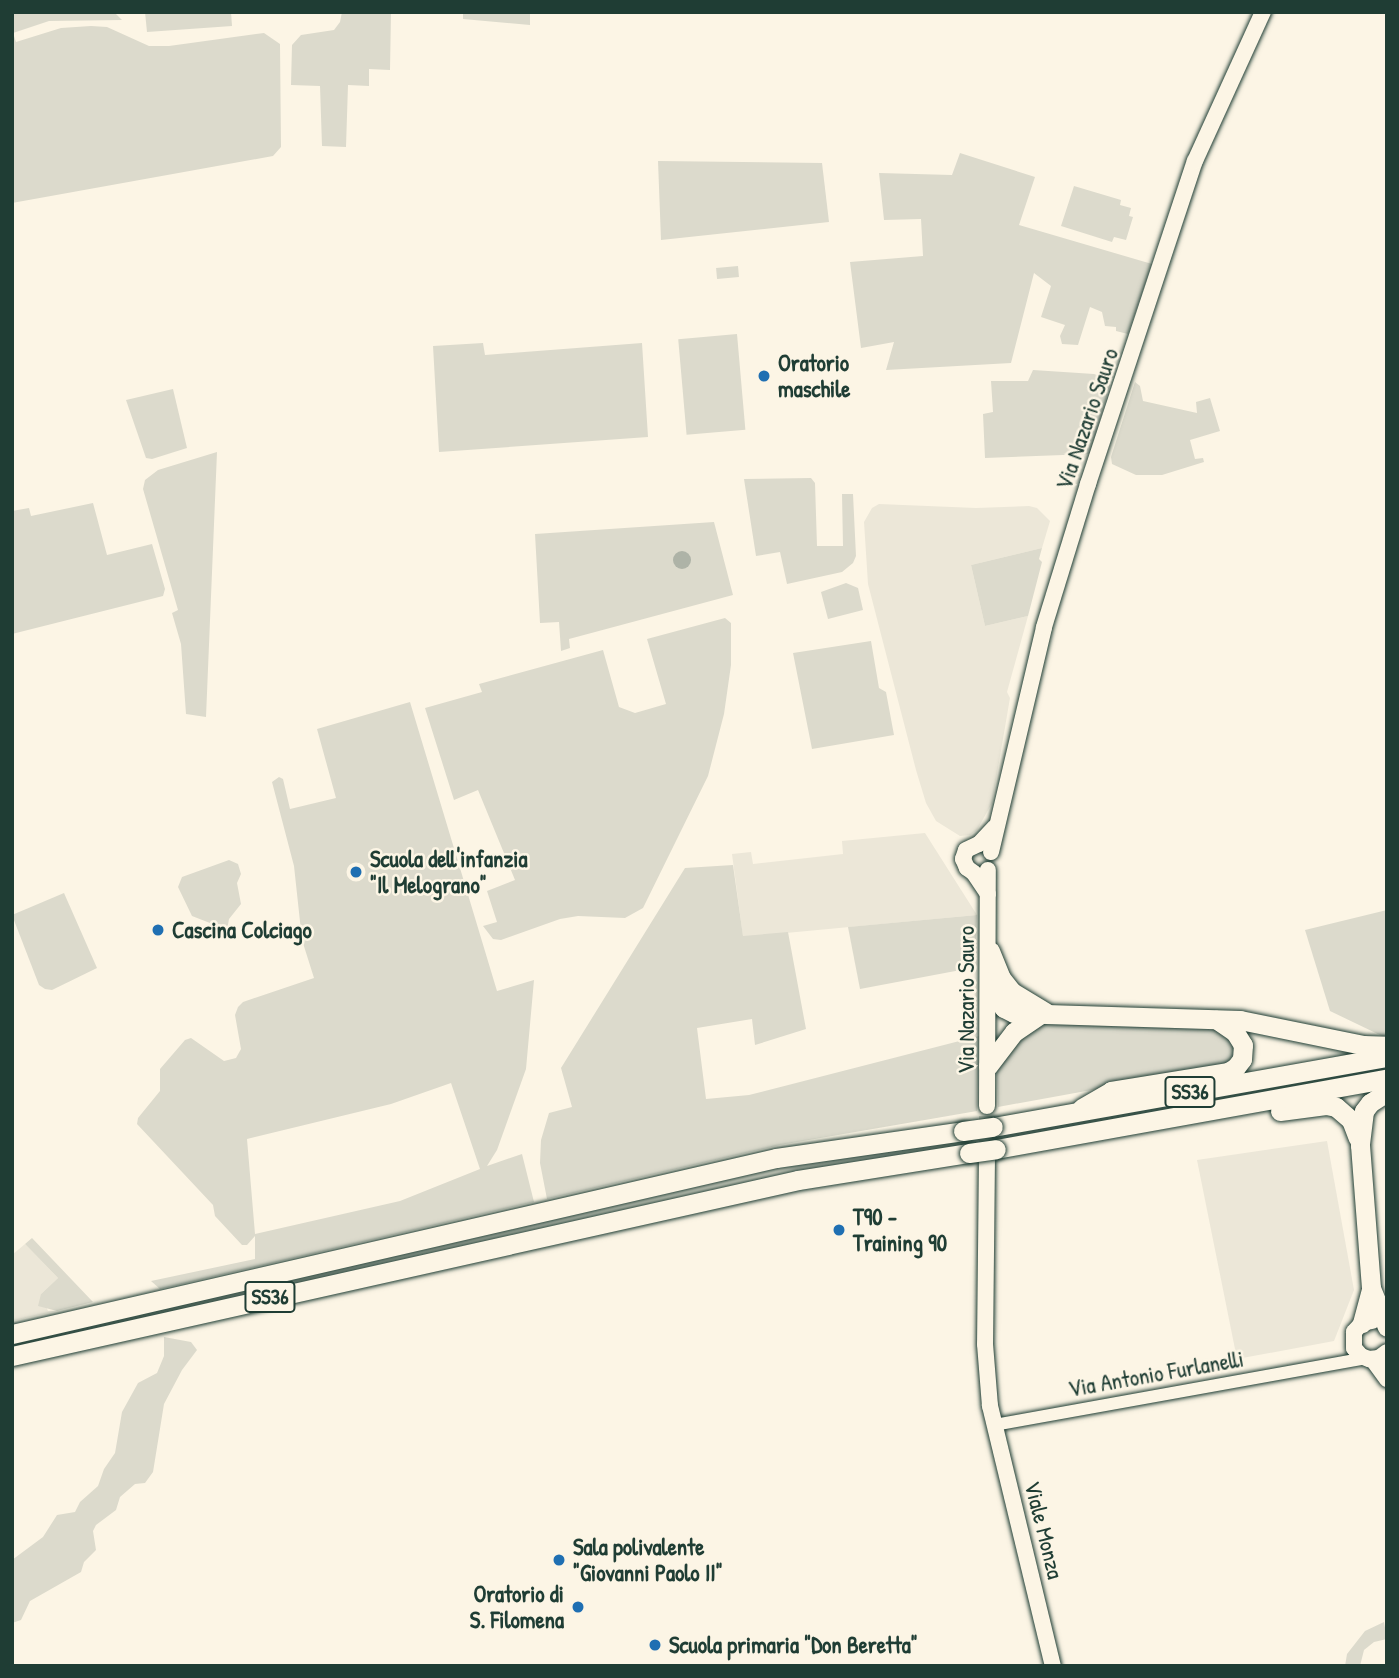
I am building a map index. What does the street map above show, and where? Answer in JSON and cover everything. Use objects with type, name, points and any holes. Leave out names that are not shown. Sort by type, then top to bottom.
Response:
[{"type":"highway","points":[[990,951],[1001,978],[1019,998],[1045,1012]]},
{"type":"highway","points":[[992,999],[1019,998]]},
{"type":"highway","points":[[992,999],[1014,1013],[1240,1020],[1363,1045],[1387,1046]]},
{"type":"highway","points":[[988,1066],[1014,1032],[1045,1012]]},
{"type":"highway","points":[[1078,1112],[1093,1099],[1111,1091],[1228,1072],[1236,1067],[1242,1059],[1243,1045],[1235,1032],[1217,1020]]},
{"type":"highway","name":"SS36","points":[[12,1334],[776,1158],[993,1127],[1387,1057]]},
{"type":"highway","name":"SS36","points":[[12,1356],[797,1180],[984,1153],[1387,1079]]},
{"type":"highway","points":[[1387,1092],[1370,1103],[1364,1111],[1360,1145],[1371,1288],[1387,1327]]},
{"type":"highway","points":[[1203,1113],[1233,1118],[1326,1105],[1336,1107],[1351,1120],[1360,1145]]},
{"type":"highway","points":[[1362,1323],[1371,1288]]},
{"type":"main road","name":"Via Nazario Sauro","points":[[985,848],[998,825],[1044,627],[1088,484],[1195,161],[1263,12]]},
{"type":"main road","points":[[970,847],[985,848],[993,861],[981,871],[964,863],[964,854],[970,847]]},
{"type":"main road","name":"Via Nazario Sauro","points":[[981,871],[988,894],[992,999],[987,1105]]},
{"type":"main road","name":"Viale Monza","points":[[984,1153],[985,1344],[990,1406],[1053,1666]]},
{"type":"main road","points":[[1387,1327],[1376,1321],[1362,1323],[1354,1332],[1353,1343],[1357,1352],[1381,1358],[1387,1379]]},
{"type":"street","name":"Via Antonio Furlanelli","points":[[1325,1365],[1353,1343]]},
{"type":"street","name":"Via Antonio Furlanelli","points":[[994,1425],[1325,1365],[1381,1358]]},
{"type":"shaded area","points":[[12,12],[114,12],[122,20],[49,21],[13,33],[16,42],[61,28],[91,26],[107,27],[149,46],[169,46],[264,33],[280,44],[281,147],[273,156],[12,203]]},
{"type":"shaded area","points":[[145,12],[231,12],[232,26],[147,32]]},
{"type":"shaded area","points":[[342,12],[391,12],[390,70],[369,69],[369,86],[348,85],[346,147],[322,146],[320,86],[291,85],[292,45],[301,35],[334,30],[340,22]]},
{"type":"shaded area","points":[[463,12],[530,12],[530,25],[463,19]]},
{"type":"shaded area","points":[[960,153],[1035,177],[1019,225],[1152,264],[1128,334],[1116,331],[1116,327],[1105,326],[1102,312],[1090,307],[1078,345],[1062,344],[1060,336],[1065,325],[1041,317],[1051,286],[1034,273],[1011,363],[886,370],[894,342],[861,348],[850,262],[923,256],[921,219],[884,220],[879,173],[952,175]]},
{"type":"shaded area","points":[[658,161],[822,163],[829,222],[661,240]]},
{"type":"shaded area","points":[[1074,186],[1121,200],[1120,205],[1131,208],[1129,216],[1133,217],[1126,240],[1114,237],[1112,242],[1061,226]]},
{"type":"shaded area","points":[[738,266],[739,277],[717,279],[716,268]]},
{"type":"shaded area","points":[[737,334],[745,430],[687,435],[678,339]]},
{"type":"shaded area","points":[[483,343],[485,355],[642,343],[648,437],[439,452],[433,346]]},
{"type":"shaded area","points":[[1033,370],[1094,374],[1103,377],[1110,385],[1090,454],[985,458],[983,414],[993,412],[991,381],[1028,381]]},
{"type":"shaded area","points":[[1135,382],[1140,386],[1143,401],[1197,413],[1196,402],[1210,398],[1220,431],[1190,440],[1195,459],[1203,458],[1204,462],[1162,475],[1136,475],[1112,464],[1111,457]]},
{"type":"shaded area","points":[[173,389],[187,448],[152,459],[146,458],[126,400]]},
{"type":"shaded area","points":[[217,452],[206,717],[186,714],[181,644],[172,613],[178,610],[143,489],[145,480],[158,470]]},
{"type":"shaded area","points":[[811,478],[815,483],[817,546],[843,546],[842,494],[853,494],[856,556],[853,563],[842,572],[787,584],[780,552],[756,556],[744,479]]},
{"type":"shaded area","points":[[93,503],[107,555],[152,544],[165,589],[163,596],[12,634],[12,511],[29,508],[31,516]]},
{"type":"shaded area","points":[[879,504],[976,508],[1029,506],[1037,508],[1050,521],[1042,548],[971,565],[985,626],[1028,616],[1007,692],[1010,698],[992,803],[977,830],[970,835],[960,836],[936,821],[926,803],[916,770],[868,584],[864,522],[872,508]]},
{"type":"shaded area","points":[[714,522],[733,595],[569,639],[570,648],[561,651],[559,622],[540,623],[535,534]]},
{"type":"shaded area","points":[[1042,548],[1039,559],[1042,562],[1028,616],[985,626],[971,565]]},
{"type":"shaded area","points":[[678,551],[686,551],[691,560],[689,567],[678,569],[673,564],[673,556]]},
{"type":"shaded area","points":[[846,583],[858,588],[863,610],[828,619],[821,592]]},
{"type":"shaded area","points":[[725,618],[731,623],[731,665],[724,714],[708,776],[643,908],[625,918],[578,916],[560,919],[501,940],[493,939],[483,926],[497,922],[487,891],[515,880],[478,790],[454,800],[425,708],[482,692],[479,684],[603,650],[619,707],[635,713],[666,704],[647,639]]},
{"type":"shaded area","points":[[871,641],[879,688],[886,692],[894,735],[812,749],[793,653]]},
{"type":"shaded area","points":[[410,702],[497,991],[534,980],[526,1069],[497,1150],[487,1166],[522,1154],[534,1202],[160,1289],[151,1281],[255,1259],[255,1236],[247,1245],[242,1245],[215,1216],[213,1205],[137,1124],[138,1118],[160,1091],[160,1069],[185,1040],[191,1038],[224,1061],[236,1058],[241,1049],[235,1015],[238,1007],[243,1002],[314,978],[302,940],[294,866],[272,782],[279,777],[283,779],[290,809],[336,798],[317,729]],"holes":[[[451,1083],[480,1169],[400,1201],[255,1234],[247,1139],[391,1104]]]},
{"type":"shaded area","points":[[925,833],[977,915],[743,937],[732,854],[751,852],[753,864],[843,854],[842,841]]},
{"type":"shaded area","points":[[229,860],[238,864],[241,874],[237,883],[241,904],[229,919],[227,930],[221,932],[210,923],[192,916],[178,887],[182,877]]},
{"type":"shaded area","points":[[733,865],[743,936],[788,932],[806,1029],[755,1045],[752,1019],[697,1028],[706,1099],[749,1095],[979,1036],[977,1111],[780,1145],[547,1199],[540,1163],[541,1140],[549,1113],[572,1107],[561,1068],[685,868]]},
{"type":"shaded area","points":[[64,893],[97,968],[52,990],[45,989],[39,985],[12,915]]},
{"type":"shaded area","points":[[1387,910],[1387,1036],[1382,1036],[1330,1011],[1305,930]]},
{"type":"shaded area","points":[[977,915],[975,959],[966,969],[860,989],[848,927]]},
{"type":"shaded area","points":[[1054,1019],[1221,1029],[1236,1046],[1229,1062],[1218,1067],[998,1107],[997,1069],[1017,1035]]},
{"type":"shaded area","points":[[1327,1141],[1354,1290],[1334,1341],[1237,1359],[1197,1160]]},
{"type":"shaded area","points":[[32,1238],[93,1302],[57,1311],[38,1306],[41,1294],[58,1278],[25,1244]]},
{"type":"shaded area","points":[[25,1244],[58,1278],[41,1294],[48,1311],[57,1311],[12,1321],[12,1255]]},
{"type":"shaded area","points":[[164,1337],[191,1342],[197,1350],[182,1370],[164,1404],[153,1472],[145,1483],[135,1484],[120,1497],[116,1510],[96,1525],[93,1531],[96,1550],[84,1562],[81,1572],[30,1601],[21,1620],[12,1623],[12,1560],[43,1537],[57,1515],[75,1512],[80,1502],[98,1486],[104,1469],[115,1453],[122,1412],[138,1383],[157,1373],[164,1356]]},
{"type":"shaded area","points":[[1384,1622],[1387,1639],[1374,1642],[1364,1650],[1360,1666],[1345,1666],[1347,1654],[1365,1631]]},
{"type":"tunnel","points":[[987,1106],[987,1156]]},
{"type":"place","name":"Oratorio maschile","points":[[764,376]]},
{"type":"place","name":"Scuola dell'infanzia \"Il Melograno\"","points":[[356,872]]},
{"type":"place","name":"Cascina Colciago","points":[[158,930]]},
{"type":"place","name":"T90 - Training 90","points":[[839,1230]]},
{"type":"place","name":"Sala polivalente \"Giovanni Paolo II\"","points":[[559,1560]]},
{"type":"place","name":"Oratorio di S. Filomena","points":[[578,1607]]},
{"type":"place","name":"Scuola primaria \"Don Beretta\"","points":[[655,1645]]}]
